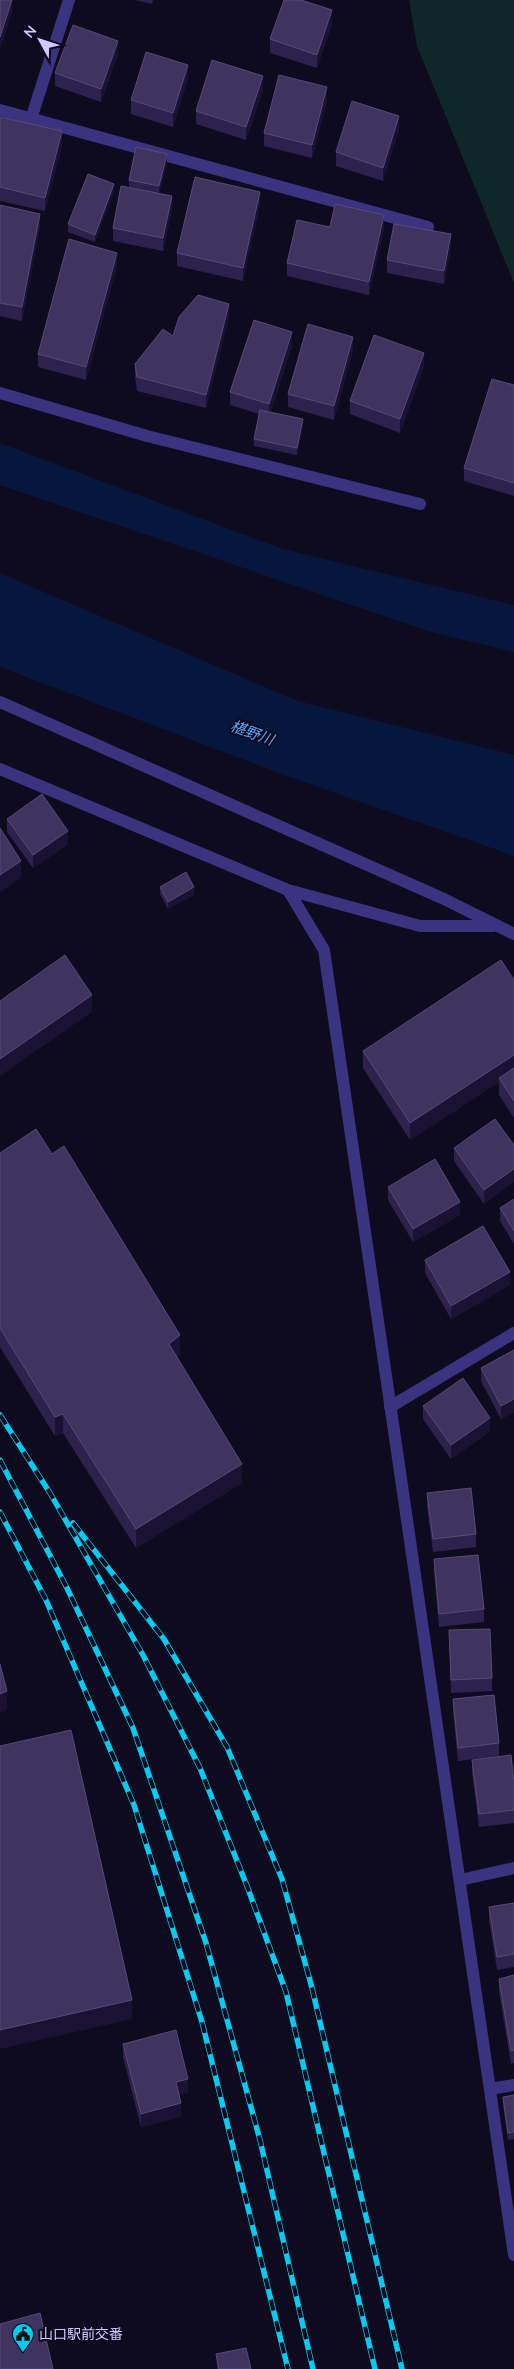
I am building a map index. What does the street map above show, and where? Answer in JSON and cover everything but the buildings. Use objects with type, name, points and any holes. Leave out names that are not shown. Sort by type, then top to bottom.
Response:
[{"type":"street","points":[[31,118],[69,0]]},
{"type":"street","points":[[0,110],[428,226]]},
{"type":"street","points":[[0,393],[147,436],[420,504]]},
{"type":"street","points":[[0,702],[444,899],[514,934]]},
{"type":"street","points":[[0,769],[288,890],[420,926],[497,926]]},
{"type":"street","points":[[288,890],[324,950],[514,2255]]},
{"type":"street","points":[[390,1407],[514,1333]]},
{"type":"street","points":[[460,1880],[514,1868]]},
{"type":"street","points":[[490,2089],[514,2085]]},
{"type":"green space","points":[[409,0],[514,0],[514,283],[417,46]]},
{"type":"water","points":[[0,443],[283,549],[514,605],[514,652],[431,632],[0,485]]},
{"type":"water","name":"椹野川","points":[[0,573],[298,701],[514,755],[514,856],[284,775],[0,667]]},
{"type":"railway","points":[[0,1415],[50,1493],[143,1655],[200,1768],[247,1886],[286,1992],[375,2369]]},
{"type":"railway","points":[[0,1460],[67,1588],[133,1728],[206,1943],[260,2140],[313,2369]]},
{"type":"railway","points":[[0,1512],[46,1600],[134,1805],[202,2022],[288,2369]]},
{"type":"railway","points":[[73,1523],[164,1639],[227,1747],[282,1879],[312,1988],[402,2369]]},
{"type":"place","name":"山口駅前交番","points":[[23,2353]]}]
